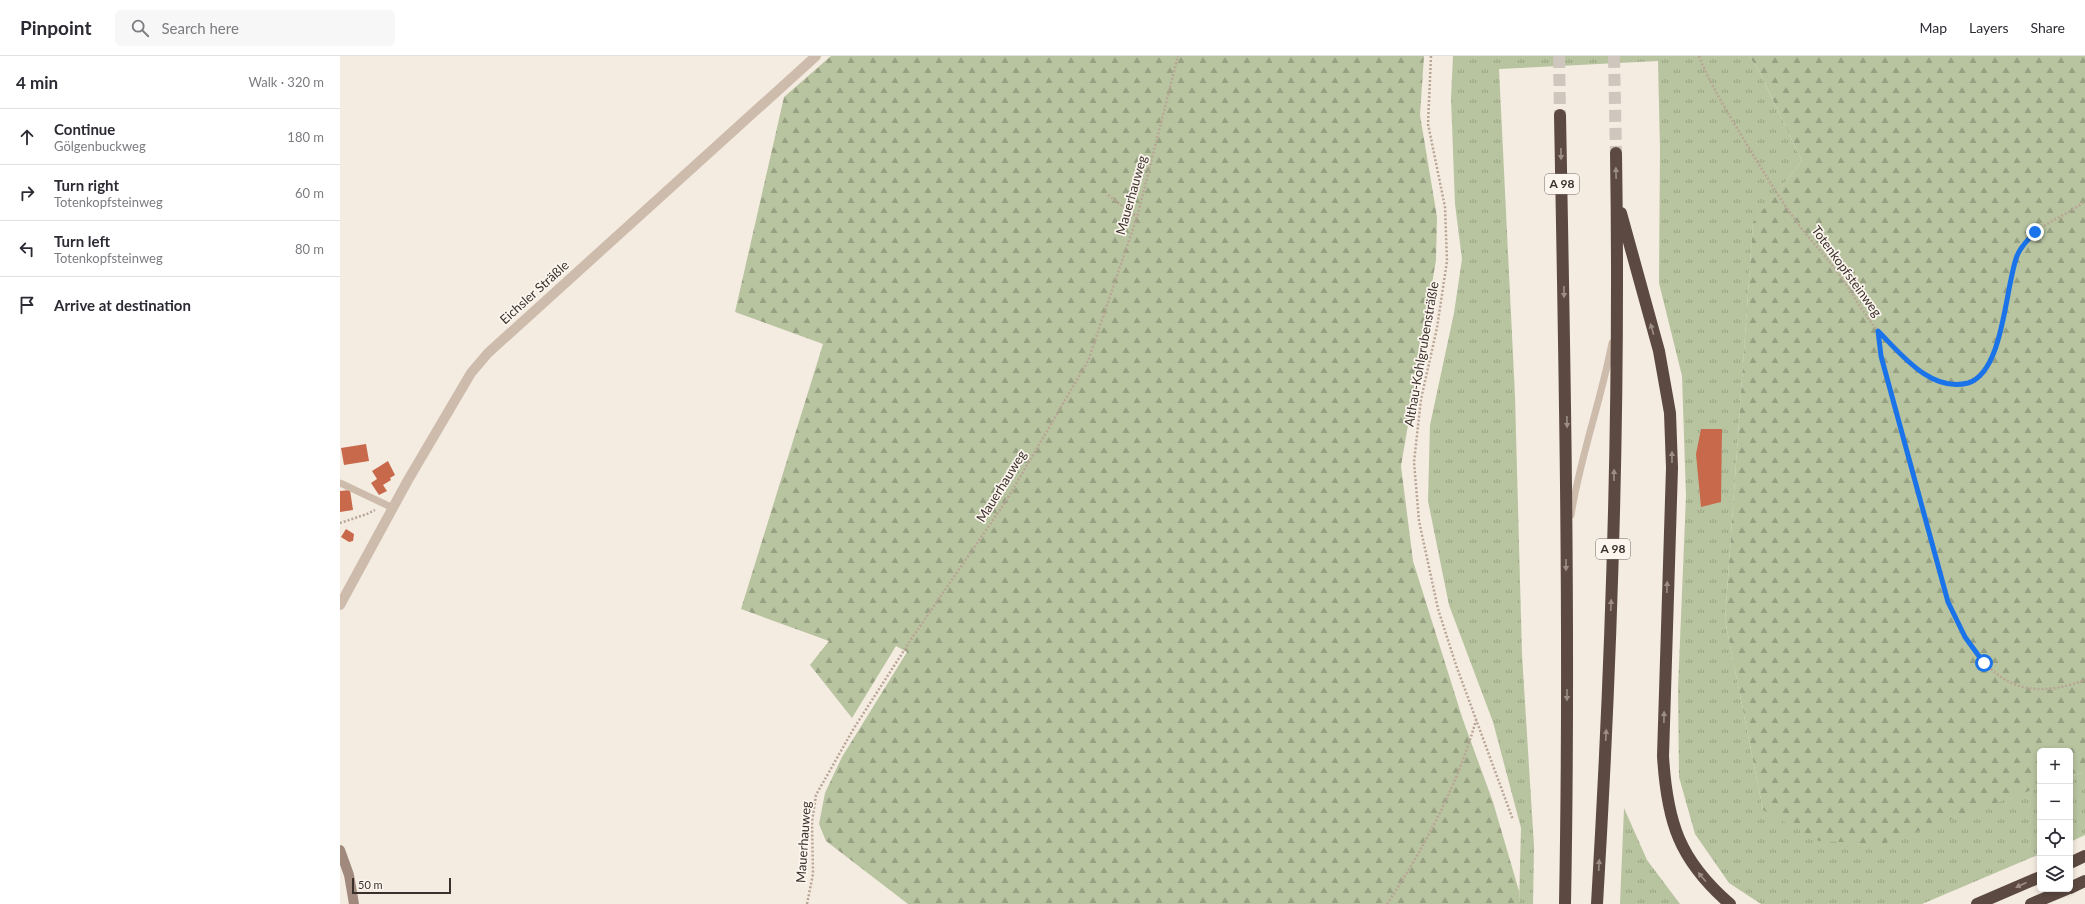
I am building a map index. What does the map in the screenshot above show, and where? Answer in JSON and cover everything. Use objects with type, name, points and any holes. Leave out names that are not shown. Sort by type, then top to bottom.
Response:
[{"type":"highway","name":"A 98","points":[[1560,115],[1567,444],[1567,786],[1565,904]]},
{"type":"highway","name":"A 98","points":[[1597,904],[1608,692],[1617,318],[1616,153]]},
{"type":"highway","points":[[1616,194],[1659,351],[1670,413],[1672,468],[1663,756],[1665,789],[1670,813],[1680,843],[1693,866],[1710,887],[1730,904]]},
{"type":"highway","points":[[2073,862],[2085,856]]},
{"type":"highway","points":[[1977,904],[2037,878]]},
{"type":"highway","points":[[2073,887],[2085,881]]},
{"type":"highway","points":[[2031,904],[2060,892]]},
{"type":"main road","points":[[340,850],[349,875],[354,904]]},
{"type":"street","name":"Eichsler Sträßle","points":[[340,605],[389,505],[471,373],[488,353],[816,56]]},
{"type":"lane","points":[[1566,545],[1574,493],[1604,386],[1617,318]]},
{"type":"lane","points":[[340,483],[389,505]]},
{"type":"path","name":"Mauerhauweg","points":[[807,904],[813,874],[812,822],[816,795],[854,728],[912,638],[1006,501],[1088,361],[1137,217],[1178,56]]},
{"type":"path","name":"Althau-Kohlgrubensträßle","points":[[1431,56],[1428,124],[1445,207],[1447,261],[1437,328],[1421,399],[1415,470],[1419,521],[1438,610],[1476,720],[1513,820]]},
{"type":"path","name":"Totenkopfsteinweg","points":[[1699,56],[1726,109],[1772,187],[1838,273],[1878,331],[1910,362],[1934,379],[1948,385],[1961,385],[1972,381],[1982,374],[1998,339],[2010,278],[2017,256],[2025,243],[2035,232],[2085,201]]},
{"type":"path","points":[[1108,195],[1137,217]]},
{"type":"path","points":[[1878,331],[1881,356],[1948,602],[1965,637],[1984,663],[1996,675],[2011,683],[2028,688],[2043,689],[2070,686],[2085,680]]},
{"type":"path","points":[[340,523],[389,505]]},
{"type":"path","points":[[1387,904],[1409,871],[1452,785],[1470,744],[1476,720]]},
{"type":"green space","points":[[831,56],[1424,56],[1420,115],[1437,217],[1436,260],[1401,466],[1413,561],[1463,720],[1493,802],[1519,891],[1519,904],[908,904],[826,841],[819,824],[825,793],[842,757],[907,652],[896,646],[852,718],[810,665],[829,641],[741,609],[823,344],[735,312],[784,97]]},
{"type":"green space","points":[[1453,56],[1749,56],[1760,73],[1802,161],[1753,223],[1725,620],[1763,810],[1963,814],[2037,788],[2037,855],[1922,904],[1761,904],[1729,883],[1695,834],[1679,777],[1678,689],[1686,496],[1682,376],[1659,283],[1660,150],[1658,61],[1499,69],[1515,396],[1522,655],[1534,846],[1533,904],[1519,904],[1521,828],[1493,722],[1449,605],[1428,501],[1430,425],[1454,313],[1462,259],[1455,204],[1451,98]]},
{"type":"green space","points":[[1749,56],[2085,56],[2085,772],[2073,776],[2073,748],[2037,748],[2037,788],[1883,844],[1819,841],[1763,810],[1725,620],[1753,222],[1802,161],[1760,73]]},
{"type":"green space","points":[[2085,772],[2085,835],[2073,841],[2073,784],[2073,776]]},
{"type":"green space","points":[[1624,808],[1647,860],[1680,904],[1620,904]]},
{"type":"building","points":[[1701,429],[1722,429],[1721,502],[1701,507],[1696,454]]},
{"type":"building","points":[[366,444],[369,461],[344,465],[341,448]]},
{"type":"building","points":[[388,461],[395,475],[390,478],[391,480],[383,485],[387,491],[379,495],[371,483],[377,479],[372,471]]},
{"type":"building","points":[[350,490],[353,510],[340,512],[340,491]]},
{"type":"building","points":[[346,529],[354,534],[353,541],[349,542],[341,537]]},
{"type":"tunnel","points":[[1559,56],[1560,115]]},
{"type":"tunnel","points":[[1614,56],[1616,153]]},
{"type":"route","points":[[1984,663],[1965,637],[1948,602],[1881,356],[1878,331],[1900,353],[1921,371],[1934,379],[1948,385],[1961,385],[1972,381],[1982,374],[1991,359],[1998,339],[2010,278],[2017,256],[2025,243],[2035,232]]}]
